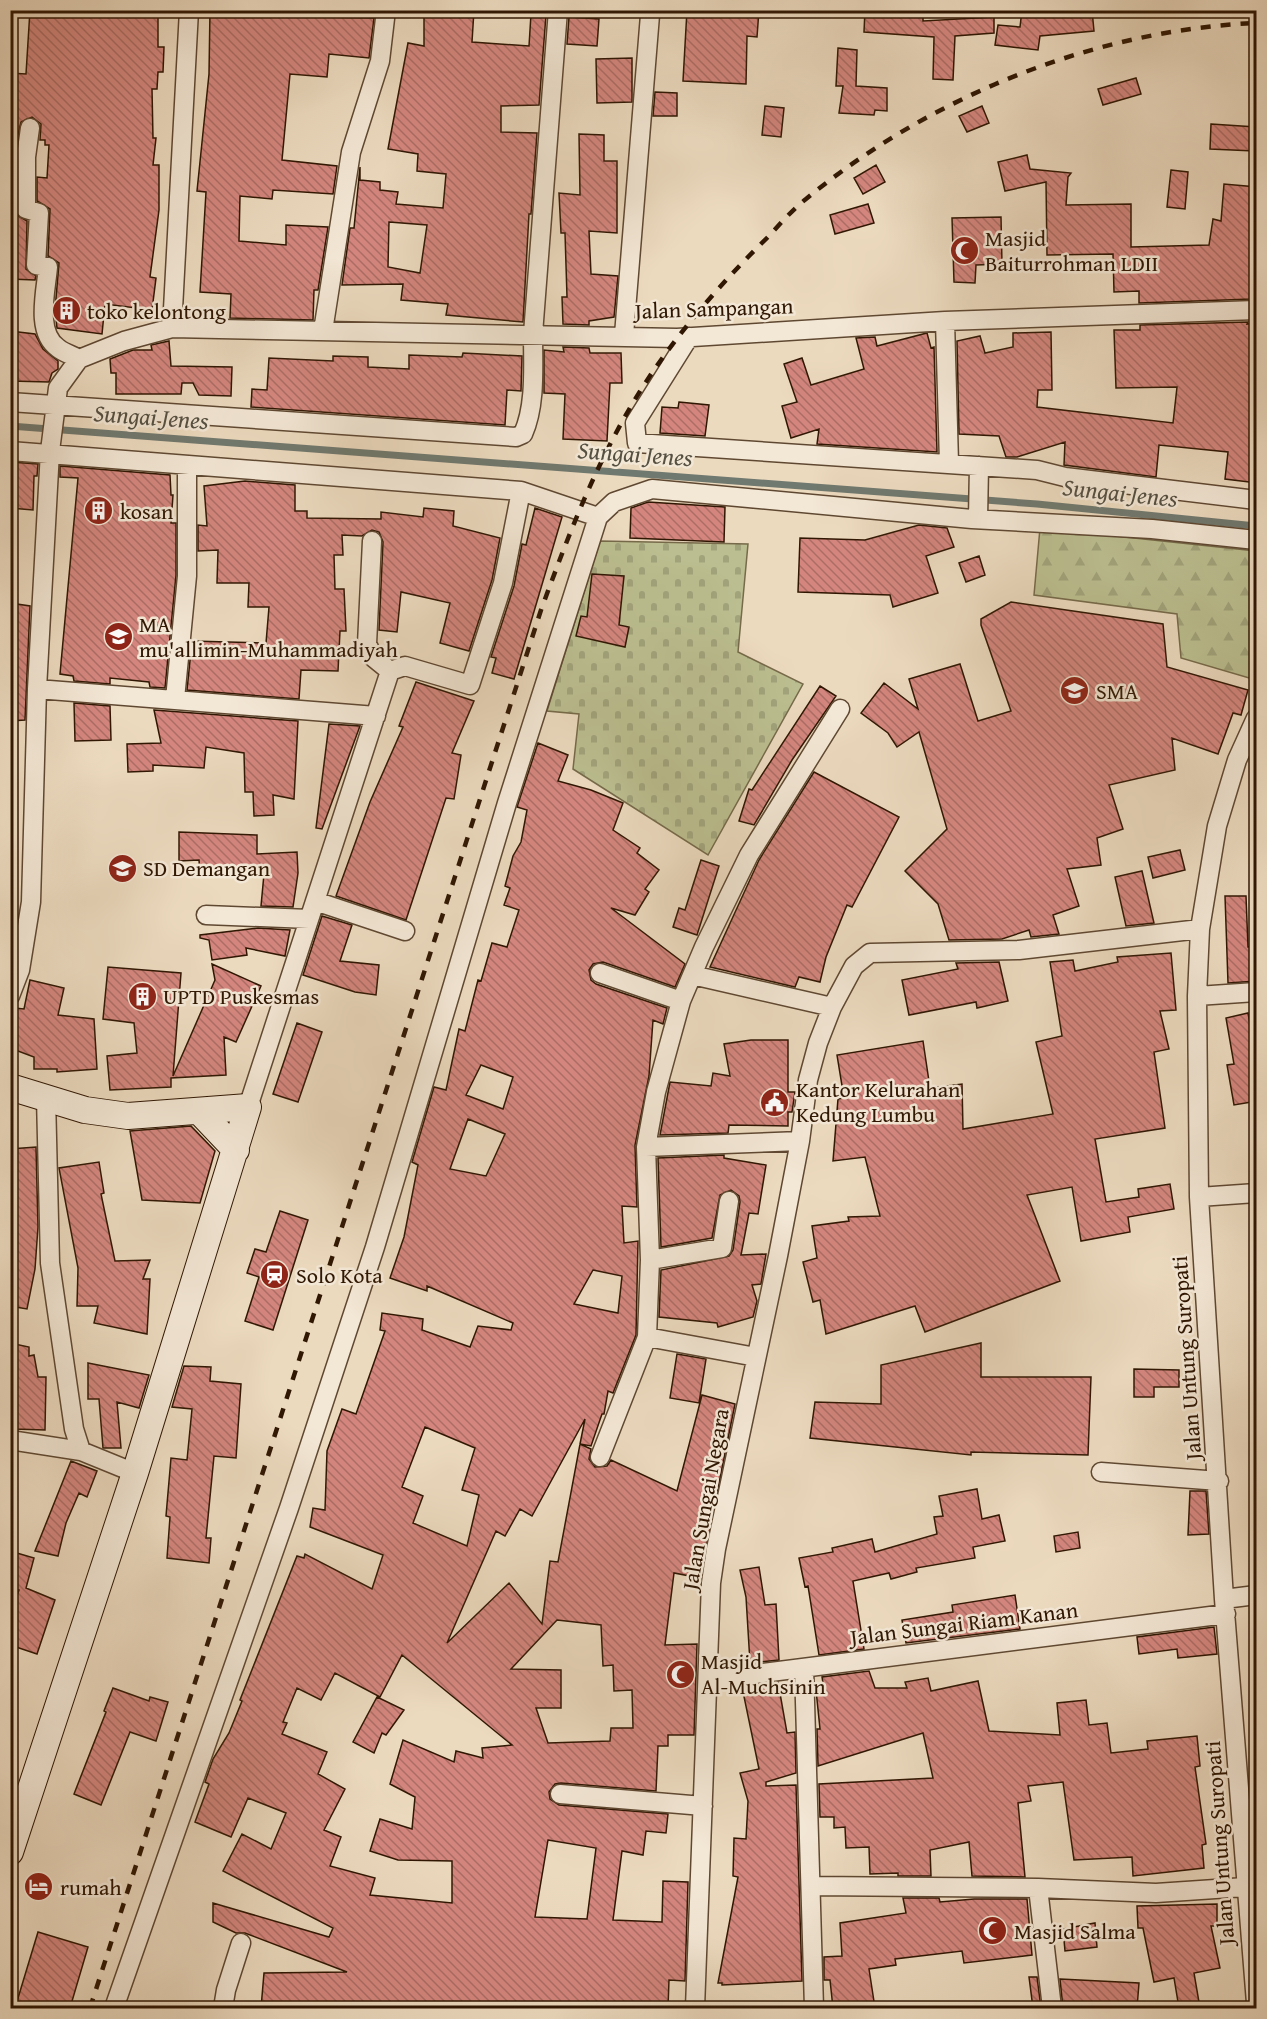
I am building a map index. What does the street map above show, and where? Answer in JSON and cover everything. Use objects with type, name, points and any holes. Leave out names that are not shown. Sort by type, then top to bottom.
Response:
[{"type":"street","points":[[323,331],[351,152],[380,61],[386,10]]},
{"type":"street","points":[[10,402],[55,410],[516,437],[523,434],[528,424],[533,376],[533,334],[558,10]]},
{"type":"street","points":[[172,328],[187,14]]},
{"type":"street","points":[[624,335],[650,15]]},
{"type":"street","points":[[10,996],[20,970],[31,902],[37,689],[50,452],[58,388],[79,358],[57,348],[47,337],[44,326],[48,267],[36,265],[39,213],[26,208],[18,156],[30,128]]},
{"type":"street","name":"Jalan Sampangan","points":[[79,358],[124,341],[172,328],[689,337],[945,321],[1257,310]]},
{"type":"street","points":[[945,321],[949,463]]},
{"type":"street","points":[[689,337],[635,423],[637,443],[949,463],[1037,471],[1065,477],[1257,500]]},
{"type":"street","points":[[10,451],[50,452],[187,466],[521,491],[598,517]]},
{"type":"street","points":[[175,699],[187,576],[187,466]]},
{"type":"street","points":[[977,515],[979,466]]},
{"type":"street","points":[[114,2008],[289,1508],[375,1246],[507,803],[531,735],[549,664],[598,517],[614,502],[652,489],[1152,529],[1257,540]]},
{"type":"street","points":[[390,671],[405,666],[470,685],[503,583],[521,491]]},
{"type":"street","points":[[372,542],[367,644],[374,658],[390,671]]},
{"type":"street","points":[[10,1852],[135,1473],[248,1107],[390,671]]},
{"type":"street","points":[[37,689],[376,716]]},
{"type":"street","points":[[600,1457],[647,1337],[650,1260],[646,1147],[656,1092],[681,1001],[749,855],[840,709]]},
{"type":"street","name":"Jalan Untung Suropati","points":[[1257,718],[1226,791],[1217,826],[1200,928],[1197,996],[1199,1197],[1219,1481],[1225,1606],[1248,1801],[1245,1887],[1257,2003]]},
{"type":"street","points":[[315,901],[405,931]]},
{"type":"street","points":[[206,915],[309,919]]},
{"type":"street","name":"Jalan Sungai Negara","points":[[695,2008],[713,1572],[730,1474],[800,1141],[808,1080],[818,1043],[832,1007],[854,966],[870,953],[1019,950],[1200,928]]},
{"type":"street","points":[[600,973],[681,1001]]},
{"type":"street","points":[[692,975],[832,1007]]},
{"type":"street","points":[[1197,996],[1257,992]]},
{"type":"street","points":[[10,1088],[85,1110],[128,1116],[248,1107]]},
{"type":"street","points":[[46,1097],[50,1263],[68,1400],[81,1451]]},
{"type":"street","points":[[200,1112],[236,1150]]},
{"type":"street","points":[[646,1147],[800,1141]]},
{"type":"street","points":[[1199,1197],[1257,1193]]},
{"type":"street","points":[[650,1260],[722,1248],[729,1201]]},
{"type":"street","points":[[647,1337],[756,1357]]},
{"type":"street","points":[[10,1440],[81,1451],[135,1473]]},
{"type":"street","points":[[1101,1472],[1219,1481]]},
{"type":"street","name":"Jalan Sungai Riam Kanan","points":[[708,1680],[1225,1606],[1257,1595]]},
{"type":"street","points":[[804,1668],[814,2008]]},
{"type":"street","points":[[560,1794],[703,1806]]},
{"type":"street","points":[[812,1886],[1038,1888],[1156,1893],[1245,1887]]},
{"type":"street","points":[[1038,1888],[1052,2008]]},
{"type":"street","points":[[223,2008],[226,1990],[241,1943]]},
{"type":"green space","points":[[1040,528],[1256,551],[1256,680],[1181,658],[1177,614],[1034,595]]},
{"type":"green space","points":[[600,541],[748,544],[738,652],[803,684],[708,855],[573,769],[579,714],[547,711]]},
{"type":"building","points":[[30,10],[158,10],[158,47],[164,47],[163,72],[158,72],[157,89],[152,89],[153,138],[156,138],[153,165],[159,165],[159,210],[150,277],[156,278],[152,310],[105,304],[102,334],[57,328],[55,310],[59,263],[48,256],[50,209],[37,201],[37,177],[47,178],[49,145],[45,145],[45,140],[40,140],[41,124],[32,117],[21,122],[17,139],[10,138],[10,73],[26,74]]},
{"type":"building","points":[[210,10],[324,10],[323,17],[374,18],[369,58],[329,54],[327,77],[290,74],[282,160],[337,166],[333,194],[273,190],[272,199],[240,196],[239,241],[286,245],[286,225],[328,227],[318,290],[314,290],[313,320],[230,318],[231,294],[200,292],[206,192],[197,191],[209,74]]},
{"type":"building","points":[[424,10],[474,10],[472,42],[529,46],[531,14],[546,15],[539,105],[501,106],[501,132],[537,133],[531,214],[529,214],[523,322],[446,315],[448,304],[401,300],[403,284],[342,285],[350,228],[354,228],[360,167],[360,180],[380,182],[380,190],[398,192],[396,204],[443,208],[446,174],[417,171],[418,154],[388,149],[408,43],[424,46]],"holes":[[[389,222],[427,225],[420,273],[388,267]]]},
{"type":"building","points":[[687,10],[759,10],[757,37],[747,36],[746,84],[683,81]]},
{"type":"building","points":[[865,10],[923,10],[923,21],[994,17],[994,33],[955,36],[953,80],[933,79],[934,37],[864,32]]},
{"type":"building","points":[[1022,10],[1092,10],[1094,31],[1040,36],[1038,50],[995,45],[998,25],[1020,27]]},
{"type":"building","points":[[569,17],[599,19],[597,46],[567,44]]},
{"type":"building","points":[[838,48],[857,50],[856,86],[887,88],[887,111],[875,110],[874,115],[839,113],[843,86],[836,86]]},
{"type":"building","points":[[632,58],[632,102],[597,103],[596,59]]},
{"type":"building","points":[[1136,78],[1141,94],[1103,105],[1098,89]]},
{"type":"building","points":[[655,92],[677,93],[677,116],[653,116]]},
{"type":"building","points":[[765,106],[784,108],[781,137],[762,135]]},
{"type":"building","points":[[982,106],[989,123],[967,132],[959,116]]},
{"type":"building","points":[[1211,124],[1256,127],[1254,151],[1210,149]]},
{"type":"building","points":[[579,134],[604,135],[604,161],[617,161],[617,233],[589,231],[591,274],[618,276],[614,317],[589,321],[589,325],[563,324],[562,297],[567,297],[565,233],[561,233],[559,193],[580,195]]},
{"type":"building","points":[[1027,155],[1030,169],[1071,173],[1068,177],[1066,205],[1131,204],[1131,247],[1209,245],[1213,219],[1221,221],[1224,184],[1257,187],[1254,226],[1257,227],[1257,270],[1252,299],[1139,303],[1139,291],[1114,292],[1113,254],[1047,255],[1046,182],[1005,191],[998,162]]},
{"type":"building","points":[[876,165],[885,182],[863,194],[854,178]]},
{"type":"building","points":[[1171,170],[1188,172],[1185,209],[1167,207]]},
{"type":"building","points":[[10,176],[15,176],[17,215],[27,221],[26,269],[36,276],[35,280],[10,279]]},
{"type":"building","points":[[868,204],[874,223],[835,234],[830,215]]},
{"type":"building","points":[[1001,217],[1002,264],[976,265],[975,283],[954,282],[952,218]]},
{"type":"building","points":[[1248,322],[1247,324],[1257,323],[1257,483],[1225,479],[1228,452],[1159,445],[1156,477],[1064,465],[1065,442],[1017,457],[1006,457],[999,436],[959,434],[957,341],[980,336],[985,353],[1013,347],[1013,333],[1051,332],[1052,390],[1038,390],[1037,407],[1173,423],[1177,387],[1116,388],[1114,330],[1140,330],[1140,325]]},
{"type":"building","points":[[10,331],[35,334],[43,349],[58,361],[58,369],[52,373],[49,382],[10,381]]},
{"type":"building","points":[[927,333],[931,348],[934,347],[937,452],[817,444],[819,429],[791,438],[782,406],[797,402],[784,364],[802,358],[811,385],[864,369],[856,338],[875,337],[877,346]]},
{"type":"building","points":[[169,341],[171,366],[232,367],[231,396],[199,395],[193,383],[182,383],[181,394],[116,394],[116,373],[111,373],[110,359],[133,350],[152,350],[151,345]]},
{"type":"building","points":[[563,347],[589,348],[590,353],[621,353],[622,383],[610,383],[607,441],[563,439],[565,394],[544,393],[544,350],[564,352]]},
{"type":"building","points":[[463,353],[522,356],[521,391],[507,390],[505,425],[251,407],[252,389],[267,390],[269,358],[333,361],[333,356],[368,357],[368,367],[409,369],[409,355],[462,357]]},
{"type":"building","points":[[679,402],[709,405],[705,436],[660,433],[662,407],[678,408]]},
{"type":"building","points":[[10,462],[38,464],[37,476],[34,476],[33,510],[10,508]]},
{"type":"building","points":[[60,466],[170,475],[171,495],[173,495],[171,523],[176,523],[176,575],[165,688],[150,687],[149,682],[110,678],[110,684],[74,681],[73,676],[60,674],[78,478],[60,477]]},
{"type":"building","points":[[245,481],[295,485],[295,511],[307,511],[307,518],[381,519],[381,512],[423,517],[424,508],[454,511],[453,526],[500,538],[492,580],[469,651],[440,643],[450,603],[401,592],[397,632],[379,630],[383,542],[379,532],[372,530],[362,536],[342,535],[343,555],[334,555],[335,589],[344,589],[346,631],[340,631],[338,671],[301,670],[299,699],[187,690],[192,641],[266,643],[269,607],[248,607],[249,583],[217,583],[218,550],[198,551],[198,525],[207,526],[204,486]]},
{"type":"building","points":[[648,502],[725,507],[724,542],[630,538],[631,508]]},
{"type":"building","points":[[535,508],[562,517],[514,679],[492,673],[496,658],[491,657],[514,586],[522,544],[526,545]]},
{"type":"building","points":[[919,525],[947,528],[954,547],[926,556],[938,593],[893,607],[890,595],[798,592],[800,538],[865,540]]},
{"type":"building","points":[[979,556],[985,575],[966,582],[959,563]]},
{"type":"building","points":[[592,574],[624,576],[619,625],[629,627],[625,647],[576,636],[581,616],[587,617]]},
{"type":"building","points":[[1011,602],[1163,624],[1167,667],[1248,690],[1241,715],[1233,713],[1218,754],[1172,738],[1175,770],[1109,785],[1123,829],[1097,838],[1101,865],[1067,869],[1079,906],[1053,915],[1059,934],[1031,937],[1029,930],[1002,939],[949,940],[938,904],[905,871],[947,829],[919,732],[897,747],[888,733],[861,713],[884,683],[918,709],[909,679],[960,664],[978,721],[1011,711],[981,625],[981,619]]},
{"type":"building","points":[[10,603],[30,606],[25,720],[10,721]]},
{"type":"building","points":[[416,682],[474,701],[452,753],[461,755],[454,799],[446,798],[406,920],[336,896],[370,802],[403,727],[399,726]]},
{"type":"building","points":[[820,686],[836,696],[792,760],[754,825],[739,821],[749,789],[752,790]]},
{"type":"building","points":[[74,703],[110,706],[111,740],[75,741]]},
{"type":"building","points":[[154,710],[298,721],[294,799],[273,795],[274,815],[254,816],[253,792],[245,792],[244,753],[206,747],[204,768],[153,765],[153,771],[128,772],[127,744],[161,743]]},
{"type":"building","points":[[329,724],[360,726],[322,829],[316,828]]},
{"type":"building","points":[[538,743],[568,755],[558,781],[591,790],[623,803],[613,830],[640,848],[637,853],[659,870],[645,889],[649,892],[635,915],[611,908],[685,964],[675,987],[603,962],[593,964],[589,970],[591,980],[596,984],[667,1008],[663,1024],[653,1020],[649,1076],[635,1145],[637,1207],[622,1206],[624,1243],[638,1241],[636,1335],[613,1393],[608,1391],[604,1414],[602,1414],[591,1446],[580,1444],[591,1449],[589,1459],[595,1467],[607,1466],[611,1460],[677,1491],[702,1395],[735,1404],[700,1578],[674,1573],[665,1645],[697,1644],[694,1735],[668,1735],[668,1746],[658,1746],[656,1791],[561,1783],[555,1784],[549,1792],[550,1799],[559,1805],[668,1814],[666,1833],[646,1831],[643,1855],[622,1851],[613,1920],[662,1922],[663,1881],[688,1882],[685,1981],[669,1980],[668,2008],[261,2008],[264,1973],[347,1972],[245,1933],[236,1933],[213,1922],[213,1903],[329,1937],[333,1928],[223,1871],[242,1834],[271,1849],[286,1813],[248,1798],[231,1837],[195,1822],[209,1784],[205,1782],[213,1759],[229,1733],[297,1556],[304,1558],[305,1554],[372,1589],[383,1555],[310,1527],[313,1508],[325,1510],[327,1451],[342,1409],[356,1414],[385,1331],[380,1330],[382,1313],[423,1319],[422,1330],[470,1347],[478,1326],[511,1330],[513,1323],[427,1286],[427,1291],[390,1278],[404,1237],[418,1165],[412,1162],[434,1087],[446,1090],[459,1029],[465,1031],[478,980],[481,981],[492,943],[507,947],[519,910],[504,905],[510,888],[505,886],[513,856],[521,842],[527,810],[517,807]],"holes":[[[481,1065],[513,1077],[503,1109],[466,1095]],[[468,1119],[505,1134],[486,1176],[450,1169]],[[593,1270],[622,1276],[618,1313],[574,1304]],[[585,1419],[558,1562],[550,1561],[542,1624],[509,1583],[447,1643],[496,1531],[505,1536],[520,1509],[532,1516]],[[425,1427],[475,1448],[462,1490],[479,1495],[467,1546],[413,1523],[423,1496],[402,1487]],[[557,1620],[601,1625],[603,1666],[613,1665],[614,1691],[632,1690],[633,1728],[611,1728],[610,1741],[548,1743],[536,1708],[561,1708],[561,1670],[511,1669]],[[402,1655],[512,1745],[482,1748],[483,1758],[456,1751],[454,1762],[403,1740],[390,1784],[415,1797],[412,1829],[380,1819],[370,1851],[398,1860],[452,1861],[452,1903],[370,1895],[375,1878],[330,1866],[341,1837],[324,1830],[345,1789],[318,1774],[327,1752],[282,1734],[287,1723],[283,1722],[297,1688],[321,1700],[335,1673],[380,1697]],[[548,1840],[596,1848],[587,1919],[535,1917]]]},
{"type":"building","points":[[814,772],[899,817],[852,907],[847,905],[826,957],[820,982],[799,977],[795,987],[710,967],[759,860]]},
{"type":"building","points":[[179,832],[257,835],[257,854],[297,852],[298,873],[293,907],[261,906],[264,874],[200,873],[199,860],[179,861]]},
{"type":"building","points":[[1180,850],[1185,870],[1153,878],[1148,857]]},
{"type":"building","points":[[701,860],[719,866],[697,935],[673,927],[679,908],[685,910]]},
{"type":"building","points":[[1142,871],[1154,923],[1126,926],[1115,877]]},
{"type":"building","points":[[1225,896],[1246,896],[1248,947],[1257,946],[1257,981],[1228,983]]},
{"type":"building","points":[[322,916],[352,925],[340,961],[379,965],[376,995],[355,992],[303,975]]},
{"type":"building","points":[[258,928],[290,930],[285,956],[246,948],[247,955],[212,960],[209,940],[200,938],[200,935]]},
{"type":"building","points":[[1171,953],[1176,1010],[1160,1011],[1169,1049],[1154,1052],[1165,1128],[1095,1139],[1106,1202],[1139,1197],[1138,1189],[1170,1184],[1174,1209],[1128,1217],[1130,1232],[1081,1241],[1072,1187],[1027,1195],[1060,1281],[925,1332],[915,1306],[826,1334],[820,1300],[813,1302],[803,1262],[817,1258],[812,1226],[849,1221],[848,1217],[880,1216],[865,1157],[833,1161],[838,1099],[844,1098],[837,1055],[923,1041],[930,1088],[962,1084],[963,1129],[1053,1114],[1036,1042],[1062,1036],[1050,962],[1073,960],[1075,971],[1118,962],[1117,957]]},
{"type":"building","points":[[999,962],[1008,1001],[977,1008],[976,1002],[909,1015],[902,980],[958,969],[956,963]]},
{"type":"building","points":[[212,964],[261,986],[236,1042],[224,1037],[226,1075],[171,1078],[171,1087],[110,1090],[107,1056],[137,1053],[134,1023],[103,1019],[108,967],[181,973],[173,1076],[215,980]]},
{"type":"building","points":[[30,980],[64,988],[58,1015],[94,1019],[97,1069],[57,1072],[57,1069],[34,1069],[34,1057],[10,1048],[15,1008],[24,1009]]},
{"type":"building","points":[[1248,1013],[1257,1063],[1257,1101],[1234,1105],[1227,1065],[1234,1064],[1226,1018]]},
{"type":"building","points":[[297,1023],[322,1032],[298,1102],[273,1094]]},
{"type":"building","points":[[751,1040],[788,1040],[788,1092],[795,1092],[792,1112],[788,1112],[788,1126],[729,1125],[728,1133],[660,1135],[670,1082],[711,1086],[713,1073],[730,1076],[724,1044]]},
{"type":"building","points":[[191,1126],[215,1151],[200,1203],[142,1200],[130,1131]]},
{"type":"building","points":[[36,1147],[38,1227],[35,1269],[27,1309],[10,1306],[10,1149]]},
{"type":"building","points":[[724,1155],[724,1158],[766,1165],[758,1214],[749,1213],[741,1255],[766,1254],[761,1284],[752,1285],[757,1301],[753,1317],[718,1327],[717,1323],[659,1317],[661,1270],[729,1256],[733,1250],[740,1202],[739,1196],[731,1190],[720,1195],[712,1238],[661,1247],[658,1158]]},
{"type":"building","points":[[99,1162],[104,1193],[101,1194],[115,1261],[150,1260],[143,1279],[150,1279],[147,1334],[94,1323],[98,1306],[77,1306],[78,1268],[59,1168]]},
{"type":"building","points":[[280,1211],[308,1220],[273,1330],[245,1321],[259,1277],[247,1273],[255,1249],[266,1252]]},
{"type":"building","points":[[10,1343],[29,1347],[29,1356],[34,1355],[38,1377],[46,1377],[45,1430],[14,1429],[14,1385],[10,1366]]},
{"type":"building","points":[[981,1343],[981,1377],[1091,1377],[1088,1455],[971,1452],[971,1455],[810,1438],[815,1402],[881,1404],[881,1365]]},
{"type":"building","points":[[677,1354],[706,1359],[699,1403],[670,1398]]},
{"type":"building","points":[[88,1363],[149,1375],[139,1408],[117,1402],[121,1448],[103,1448],[99,1399],[88,1399]]},
{"type":"building","points":[[184,1366],[211,1367],[210,1381],[241,1384],[236,1458],[214,1456],[206,1538],[211,1538],[209,1563],[167,1558],[170,1517],[166,1516],[171,1458],[187,1460],[192,1409],[172,1407]]},
{"type":"building","points":[[1134,1369],[1179,1370],[1179,1387],[1154,1387],[1154,1397],[1134,1397]]},
{"type":"building","points":[[71,1461],[97,1471],[87,1497],[79,1493],[66,1523],[58,1556],[35,1551]]},
{"type":"building","points":[[977,1489],[982,1519],[999,1515],[1005,1541],[973,1547],[975,1558],[916,1568],[917,1572],[891,1579],[889,1573],[853,1581],[864,1649],[819,1655],[808,1586],[805,1587],[799,1558],[833,1552],[832,1548],[872,1539],[875,1552],[937,1534],[934,1517],[943,1516],[939,1496]]},
{"type":"building","points":[[1190,1491],[1206,1491],[1209,1534],[1188,1535]]},
{"type":"building","points":[[1078,1532],[1080,1548],[1056,1552],[1054,1536]]},
{"type":"building","points":[[10,1551],[34,1558],[26,1588],[55,1600],[37,1654],[10,1645],[10,1615],[19,1590],[10,1588]]},
{"type":"building","points":[[759,1567],[765,1605],[776,1604],[779,1660],[750,1663],[746,1597],[740,1570]]},
{"type":"building","points":[[1015,1595],[1020,1629],[906,1643],[902,1620],[953,1612],[952,1605]]},
{"type":"building","points":[[1214,1627],[1217,1654],[1178,1658],[1177,1649],[1139,1654],[1137,1637]]},
{"type":"building","points":[[869,1671],[875,1688],[907,1688],[905,1682],[928,1678],[931,1691],[978,1681],[989,1731],[1060,1735],[1057,1703],[1086,1700],[1089,1725],[1107,1723],[1111,1753],[1148,1749],[1147,1741],[1197,1736],[1200,1766],[1195,1767],[1206,1844],[1202,1845],[1204,1868],[1133,1876],[1132,1857],[1074,1860],[1063,1782],[1028,1786],[1031,1801],[1018,1803],[1025,1877],[972,1876],[969,1842],[930,1850],[931,1876],[898,1876],[898,1873],[870,1874],[869,1847],[846,1848],[845,1827],[834,1828],[834,1817],[820,1817],[819,1784],[933,1778],[923,1733],[818,1766],[817,1729],[820,1729],[816,1690],[824,1689],[822,1677]]},
{"type":"building","points":[[778,1682],[787,1733],[795,1732],[796,1773],[766,1782],[766,1786],[796,1785],[802,1981],[722,1985],[718,1983],[738,1877],[733,1876],[734,1838],[746,1839],[748,1801],[740,1773],[759,1769],[742,1687]]},
{"type":"building","points":[[113,1688],[149,1701],[150,1697],[168,1702],[156,1741],[130,1732],[101,1805],[74,1794]]},
{"type":"building","points":[[377,1697],[404,1710],[386,1735],[382,1733],[374,1753],[353,1742]]},
{"type":"building","points":[[903,1898],[939,1898],[940,1902],[974,1899],[1027,1899],[1032,1955],[964,1963],[962,1951],[895,1959],[896,1965],[869,1969],[875,2008],[833,2008],[830,1980],[824,1980],[824,1957],[842,1956],[840,1923],[906,1913]]},
{"type":"building","points":[[1217,1904],[1217,1926],[1211,1926],[1220,1968],[1194,1973],[1200,2008],[1179,2008],[1174,1978],[1154,1982],[1143,1928],[1138,1928],[1137,1906]]},
{"type":"building","points":[[1095,1923],[1097,1947],[1065,1951],[1063,1929]]},
{"type":"building","points":[[38,1932],[88,1947],[70,2008],[15,2008]]},
{"type":"building","points":[[1029,1977],[1037,1977],[1041,2008],[1033,2008]]},
{"type":"building","points":[[1060,1979],[1139,1983],[1137,2008],[1095,2006],[1095,2008],[1063,2008]]},
{"type":"waterway","name":"Sungai Jenes","points":[[10,426],[1037,504],[1256,526]]},
{"type":"railway","points":[[90,2008],[541,610],[586,495],[628,412],[657,365],[686,326],[791,212],[855,162],[906,129],[961,100],[1018,75],[1076,55],[1135,39],[1196,28],[1256,23]]},
{"type":"place","name":"Masjid Baiturrohman LDII","points":[[964,251]]},
{"type":"place","name":"toko kelontong","points":[[66,311]]},
{"type":"place","name":"kosan","points":[[99,511]]},
{"type":"place","name":"MA mu'allimin-Muhammadiyah","points":[[118,637]]},
{"type":"place","name":"SMA","points":[[1075,691]]},
{"type":"place","name":"SD Demangan","points":[[122,868]]},
{"type":"place","name":"UPTD Puskesmas","points":[[142,996]]},
{"type":"place","name":"Kantor Kelurahan Kedung Lumbu","points":[[775,1102]]},
{"type":"place","name":"Solo Kota","points":[[275,1275]]},
{"type":"place","name":"Masjid Al-Muchsinin","points":[[680,1674]]},
{"type":"place","name":"rumah","points":[[39,1887]]},
{"type":"place","name":"Masjid Salma","points":[[993,1931]]}]
